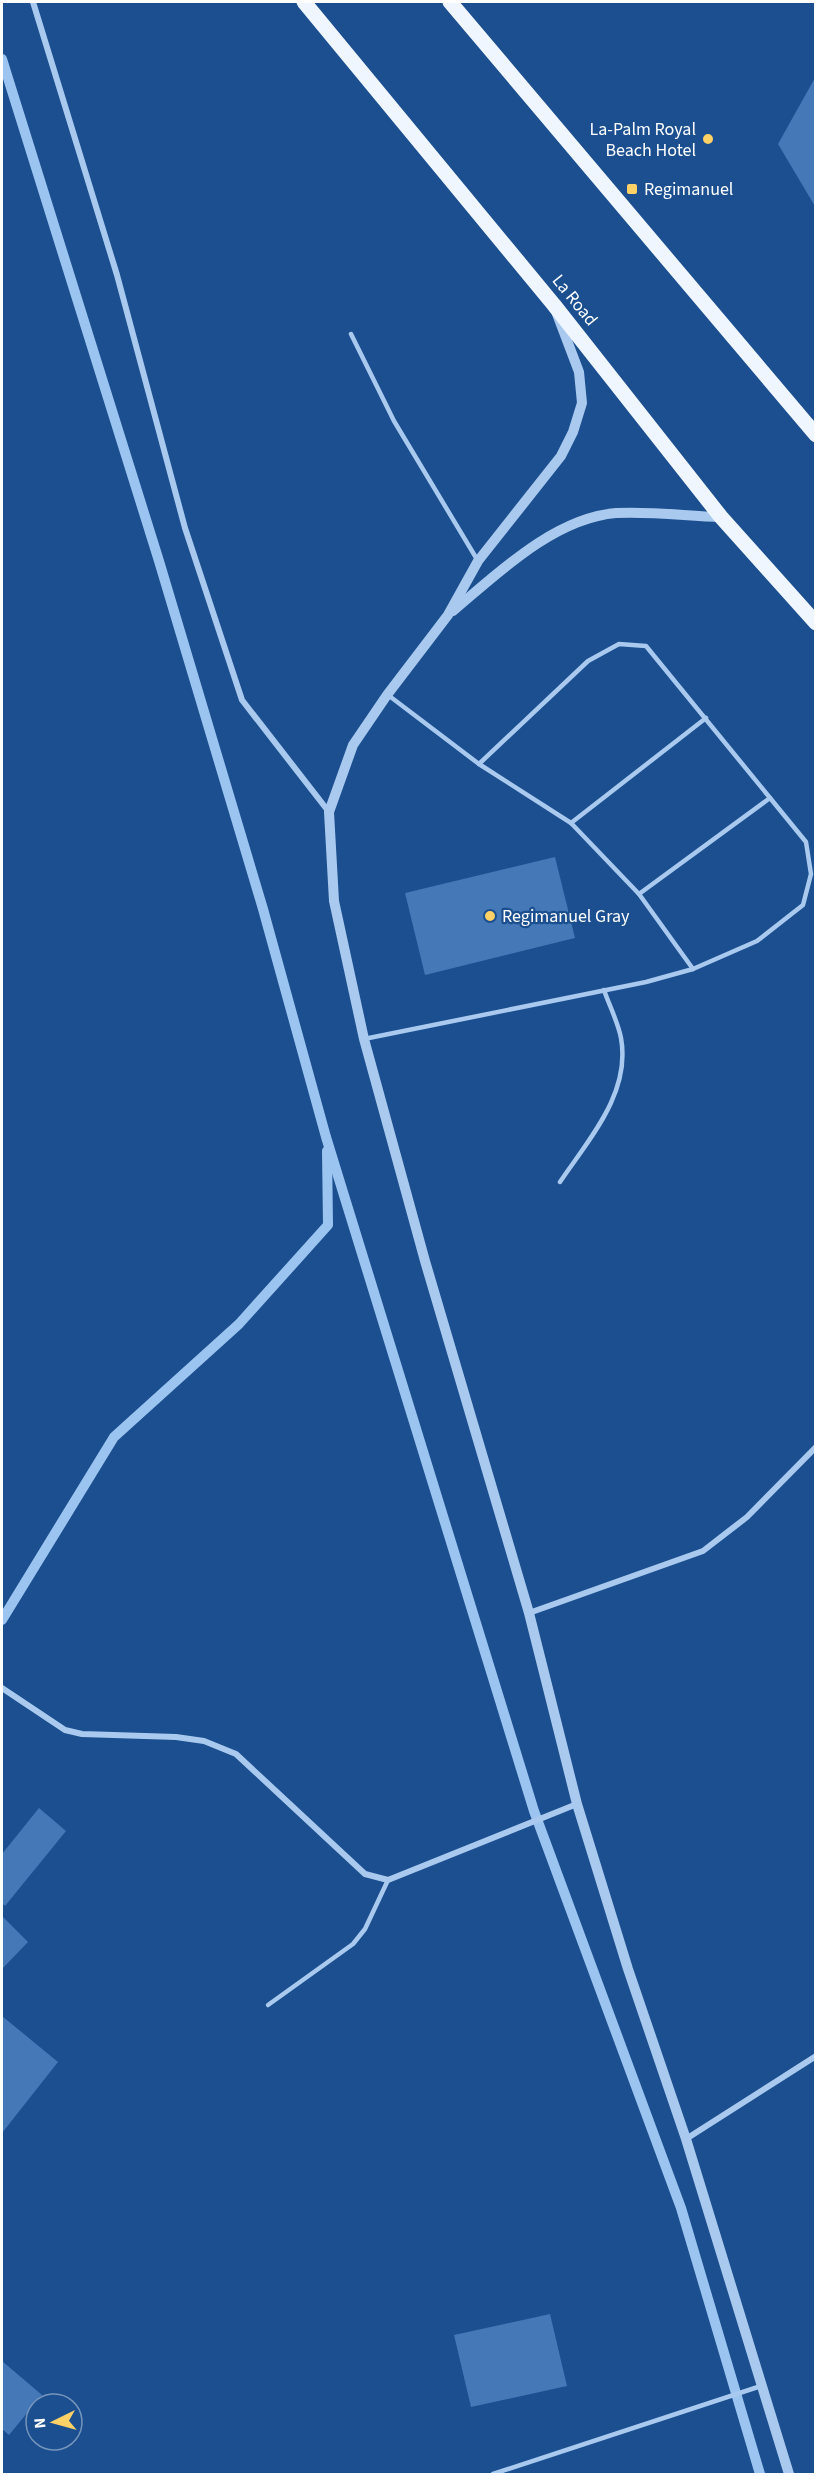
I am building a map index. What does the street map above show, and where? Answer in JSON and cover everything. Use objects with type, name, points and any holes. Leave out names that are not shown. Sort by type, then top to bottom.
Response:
[{"type":"main road","name":"La Road","points":[[304,2],[554,305],[721,517],[816,623]]},
{"type":"main road","points":[[450,2],[816,435]]},
{"type":"street","points":[[33,2],[117,275],[184,528],[242,700],[329,812]]},
{"type":"street","points":[[554,305],[579,372],[582,403],[573,432],[561,456],[478,561],[448,615],[387,695],[354,745],[329,812],[334,901],[364,1039],[425,1262],[529,1613],[577,1804],[628,1969],[686,2139],[789,2475]]},
{"type":"street","points":[[448,615],[520,555],[567,528],[614,513],[721,517]]},
{"type":"street","points":[[529,1613],[703,1551],[747,1517],[816,1447]]},
{"type":"street","points":[[2,1688],[65,1730],[82,1734],[176,1737],[204,1741],[236,1754],[365,1875],[388,1880],[577,1804]]},
{"type":"street","points":[[686,2139],[816,2056]]},
{"type":"lane","points":[[351,334],[399,431],[478,561]]},
{"type":"lane","points":[[364,1039],[604,990],[693,969],[757,941],[803,905],[811,874],[806,842],[646,646],[619,644],[588,661],[479,764]]},
{"type":"lane","points":[[387,695],[479,764],[571,823],[639,894],[693,969]]},
{"type":"lane","points":[[571,823],[706,718]]},
{"type":"lane","points":[[639,894],[770,798]]},
{"type":"lane","points":[[560,1182],[608,1112],[623,1072],[621,1037],[604,990]]},
{"type":"lane","points":[[268,2005],[353,1944],[365,1929],[388,1880]]},
{"type":"lane","points":[[493,2475],[762,2385]]},
{"type":"building","points":[[816,76],[816,208],[778,144]]},
{"type":"building","name":"Regimanuel Gray","points":[[555,857],[575,938],[425,975],[405,893]]},
{"type":"building","points":[[39,1808],[66,1831],[5,1906],[2,1903],[2,1854]]},
{"type":"building","points":[[2,1916],[28,1942],[2,1969]]},
{"type":"building","points":[[2,2016],[58,2062],[2,2133]]},
{"type":"building","points":[[550,2314],[567,2386],[471,2407],[454,2335]]},
{"type":"building","points":[[2,2361],[38,2392],[24,2392],[24,2417],[9,2435],[2,2429]]},
{"type":"waterway","points":[[2,59],[159,561],[263,909],[326,1137],[534,1811],[681,2208],[760,2474]]},
{"type":"waterway","points":[[2,1620],[114,1437],[239,1324],[328,1225],[327,1151]]},
{"type":"place","name":"La-Palm Royal Beach Hotel","points":[[708,139]]},
{"type":"place","name":"Regimanuel","points":[[632,189]]},
{"type":"place","name":"Regimanuel Gray","points":[[490,916]]}]
